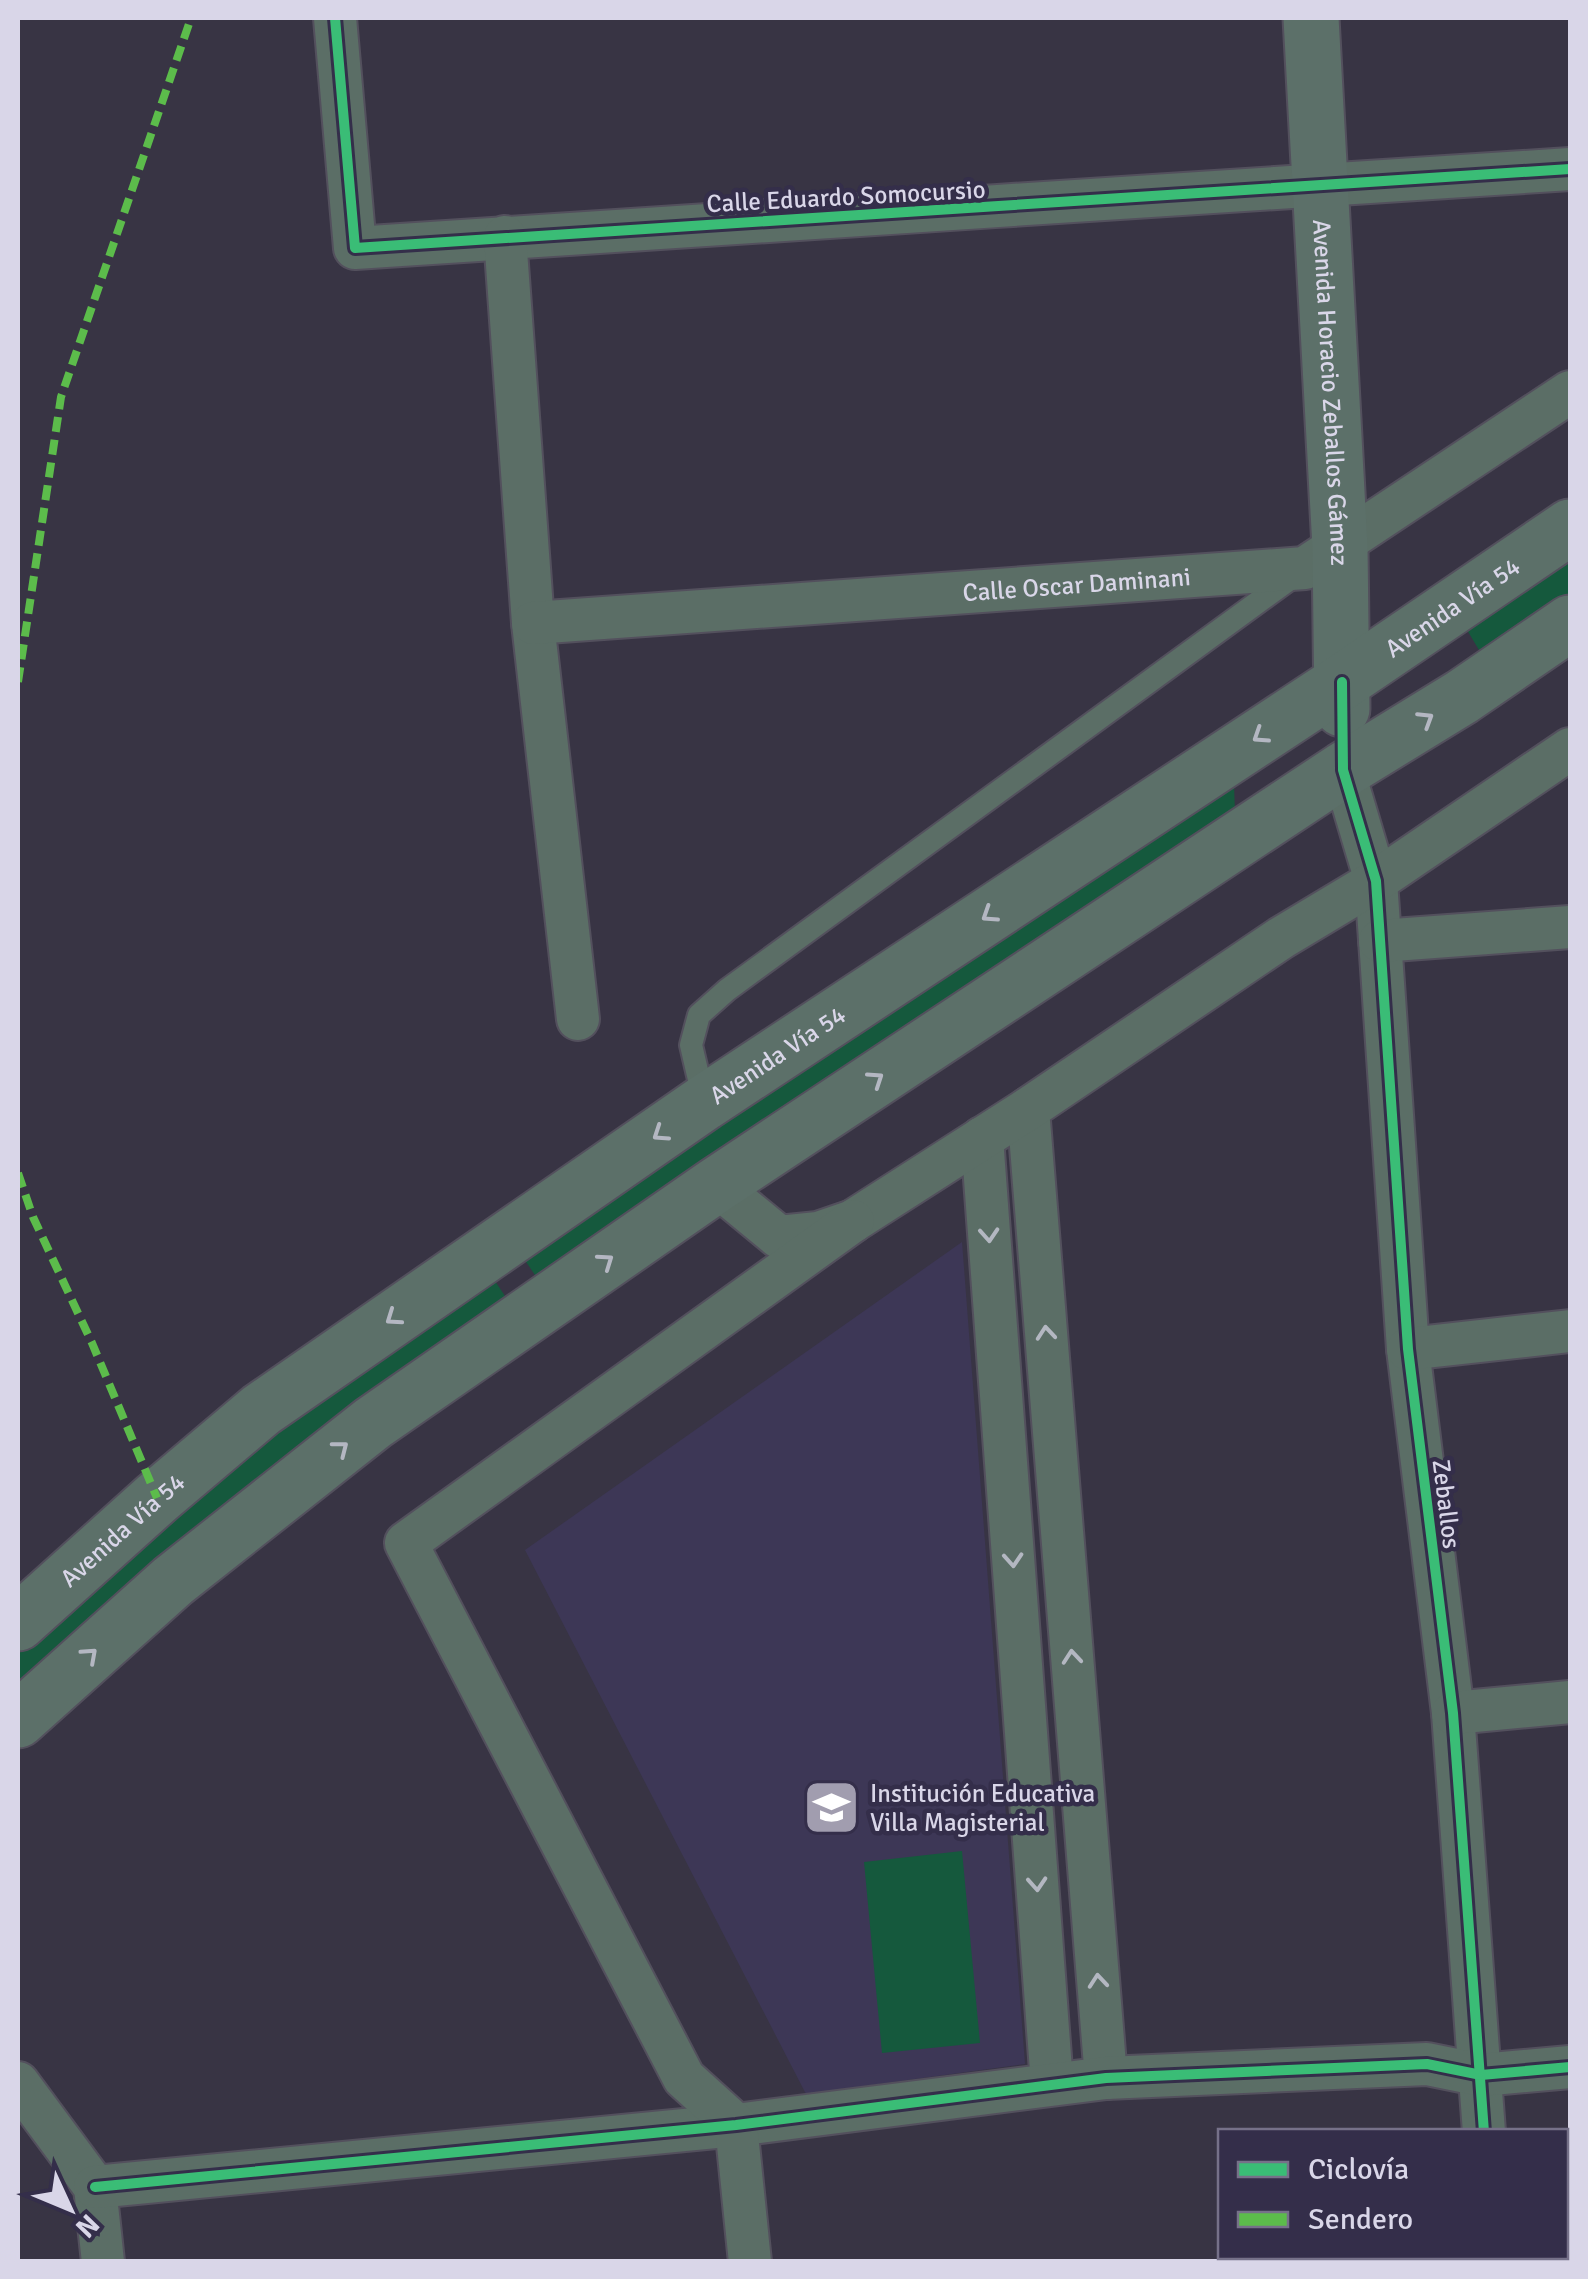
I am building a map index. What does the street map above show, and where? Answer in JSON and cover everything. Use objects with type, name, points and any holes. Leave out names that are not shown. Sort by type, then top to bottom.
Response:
[{"type":"main road","name":"Avenida Horacio Zeballos Gámez","points":[[1311,18],[1320,188],[1322,557],[1342,682],[1343,770]]},
{"type":"main road","name":"Avenida Vía 54","points":[[18,1622],[261,1410],[704,1103],[1570,527]]},
{"type":"main road","points":[[18,1720],[172,1580],[373,1423],[716,1185],[1570,623]]},
{"type":"street","name":"Calle Eduardo Somocursio","points":[[335,18],[355,248],[1570,169]]},
{"type":"street","points":[[505,236],[533,623],[578,1020]]},
{"type":"street","name":"Calle Oscar Daminani","points":[[533,623],[1322,557],[1570,392]]},
{"type":"street","points":[[750,2262],[736,2125],[684,2078],[406,1544],[853,1222],[1028,1110],[1281,938],[1376,881],[1570,749]]},
{"type":"street","name":"Zeballos","points":[[1343,770],[1376,881],[1408,1349],[1453,1713],[1484,2129]]},
{"type":"street","points":[[1380,941],[1570,927]]},
{"type":"street","points":[[1028,1110],[1106,2078]]},
{"type":"street","points":[[982,1138],[1052,2084]]},
{"type":"street","points":[[716,1185],[779,1237],[818,1233],[853,1222]]},
{"type":"street","points":[[1408,1349],[1570,1331]]},
{"type":"street","points":[[1453,1713],[1570,1702]]},
{"type":"street","points":[[95,2187],[736,2125],[1106,2078],[1427,2064],[1481,2075],[1570,2067]]},
{"type":"street","points":[[18,2083],[95,2187],[102,2262]]},
{"type":"lane","points":[[704,1103],[691,1045],[699,1016],[728,990],[1322,557]]},
{"type":"shaded area","name":"Institución Educativa Villa Magisterial","points":[[962,1242],[1025,2064],[806,2094],[525,1550]]},
{"type":"green space","points":[[1570,558],[1570,594],[1482,655],[1467,630]]},
{"type":"green space","points":[[1234,784],[1235,813],[539,1281],[522,1256]]},
{"type":"green space","points":[[493,1278],[509,1302],[18,1695],[18,1654],[146,1537],[289,1418]]},
{"type":"green space","points":[[962,1851],[980,2043],[882,2053],[864,1862]]},
{"type":"marked path","points":[[18,682],[61,397],[191,18]]},
{"type":"marked path","points":[[18,1173],[33,1217],[92,1343],[157,1498]]},
{"type":"cycle path","points":[[335,18],[355,248],[1570,169]]},
{"type":"cycle path","points":[[1342,682],[1343,770],[1376,881],[1408,1349],[1453,1713],[1484,2129]]},
{"type":"cycle path","points":[[95,2187],[736,2125],[1106,2078],[1427,2064],[1481,2075],[1570,2067]]},
{"type":"place","name":"Institución Educativa Villa Magisterial","points":[[831,1807]]}]
